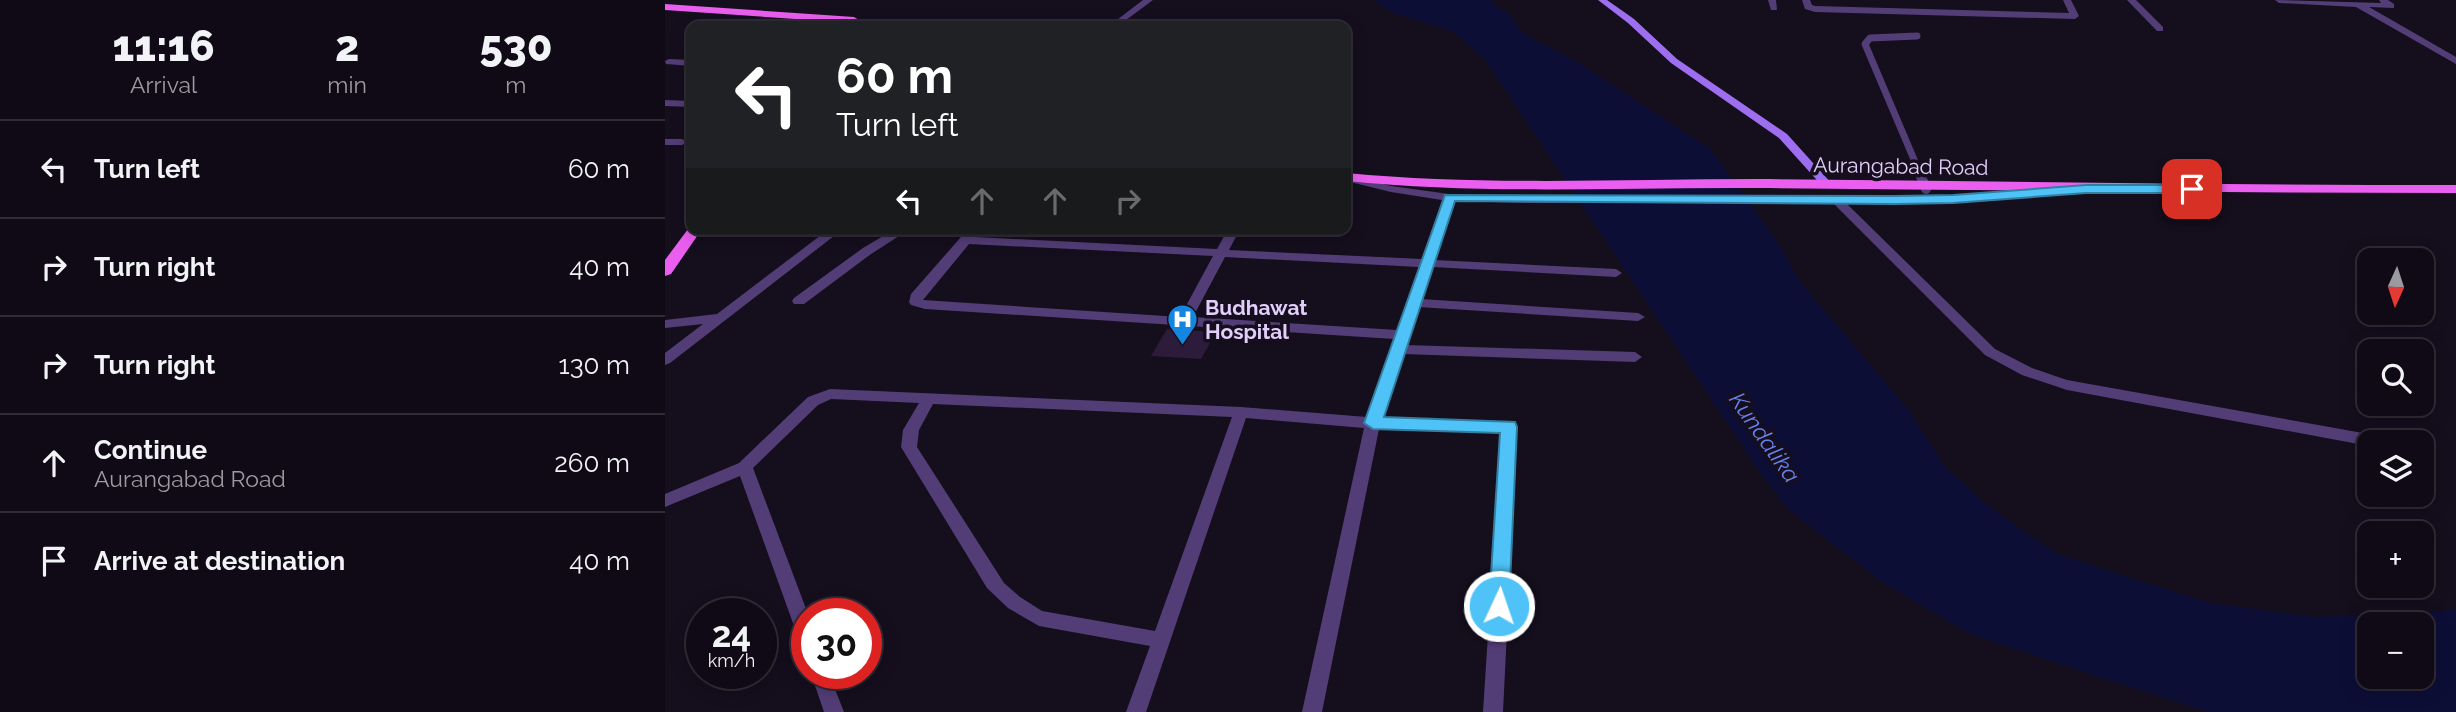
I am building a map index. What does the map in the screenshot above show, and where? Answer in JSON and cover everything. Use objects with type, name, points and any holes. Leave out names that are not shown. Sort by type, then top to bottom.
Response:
[{"type":"main road","points":[[665,7],[795,14],[858,21]]},
{"type":"main road","points":[[665,15],[788,21]]},
{"type":"main road","name":"Aurangabad Road","points":[[1351,177],[1512,187],[1799,184],[1926,189],[2456,189]]},
{"type":"main road","points":[[665,271],[691,235]]},
{"type":"street","points":[[1120,21],[1149,0]]},
{"type":"street","points":[[1602,0],[1631,21],[1674,61],[1783,136],[1828,186]]},
{"type":"street","points":[[1806,0],[1808,8],[1813,9],[2075,16],[2067,0]]},
{"type":"street","points":[[1861,0],[1865,10]]},
{"type":"street","points":[[1917,0],[1922,11]]},
{"type":"street","points":[[1963,0],[1967,12]]},
{"type":"street","points":[[2131,0],[2160,29]]},
{"type":"street","points":[[2279,0],[2391,6],[2383,0]]},
{"type":"street","points":[[2357,5],[2456,61]]},
{"type":"street","points":[[666,63],[686,63]]},
{"type":"street","points":[[665,103],[686,104]]},
{"type":"street","points":[[665,142],[682,142]]},
{"type":"street","points":[[1351,178],[1391,189],[1449,197],[1575,200],[1953,199],[2086,189]]},
{"type":"street","points":[[1312,712],[1373,423],[1449,197]]},
{"type":"street","points":[[1837,200],[1990,352],[2024,371],[2067,385],[2357,438]]},
{"type":"street","points":[[665,360],[829,235]]},
{"type":"street","points":[[799,301],[867,251],[894,235]]},
{"type":"street","points":[[1616,273],[1222,252],[971,235],[916,297],[916,302],[925,305],[1184,321],[1400,342],[1635,357]]},
{"type":"street","points":[[1184,321],[1231,235]]},
{"type":"street","points":[[1414,303],[1638,317]]},
{"type":"street","points":[[665,324],[721,317]]},
{"type":"street","points":[[665,501],[745,467],[813,401],[824,395],[1241,412],[1373,423],[1509,427],[1493,712]]},
{"type":"street","points":[[929,398],[911,430],[909,447],[993,583],[1009,600],[1039,618],[1161,640]]},
{"type":"street","points":[[1136,712],[1241,412]]},
{"type":"street","points":[[745,467],[793,598]]},
{"type":"street","points":[[826,689],[834,712]]},
{"type":"lane","points":[[1917,36],[1870,38],[1865,44],[1926,189]]},
{"type":"water","name":"Kundalika","points":[[1374,0],[1492,0],[1494,5],[1508,13],[1524,34],[1576,61],[1710,149],[1778,243],[1800,282],[1907,408],[1946,468],[1992,509],[2057,554],[2210,603],[2316,617],[2357,615],[2357,689],[2434,689],[2434,612],[2416,612],[2456,610],[2456,712],[2208,712],[1970,634],[1882,582],[1788,509],[1763,477],[1484,58],[1453,32],[1391,12]]},
{"type":"building","points":[[1167,329],[1216,332],[1201,359],[1151,356]]},
{"type":"place","name":"Budhawat Hospital","points":[[1182,346]]},
{"type":"route","points":[[1499,606],[1509,427],[1373,423],[1449,197],[1529,200],[1895,200],[1953,199],[2086,189],[2192,189]]}]
